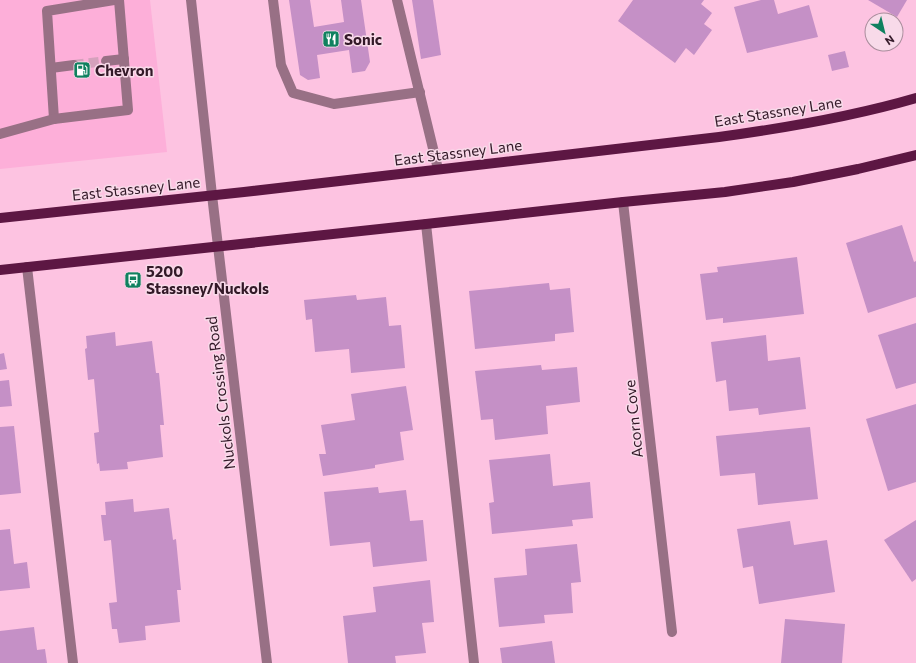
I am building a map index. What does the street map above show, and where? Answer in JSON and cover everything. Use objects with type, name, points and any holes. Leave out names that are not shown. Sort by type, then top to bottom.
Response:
[{"type":"main road","name":"East Stassney Lane","points":[[0,215],[212,196],[718,137],[842,117],[916,98]]},
{"type":"main road","points":[[0,270],[724,192],[793,182],[858,169],[916,155]]},
{"type":"street","points":[[54,119],[47,11],[114,0]]},
{"type":"street","points":[[0,134],[54,119],[128,110],[119,0]]},
{"type":"street","name":"Nuckols Crossing Road","points":[[191,0],[212,196],[267,663]]},
{"type":"street","points":[[273,0],[281,65],[293,93],[334,104],[420,92]]},
{"type":"street","points":[[397,0],[438,169]]},
{"type":"street","points":[[106,61],[124,59]]},
{"type":"street","points":[[51,68],[74,65]]},
{"type":"street","name":"Acorn Cove","points":[[623,202],[672,632]]},
{"type":"street","points":[[426,224],[474,663]]},
{"type":"street","points":[[27,267],[73,663]]},
{"type":"shaded area","points":[[0,0],[150,0],[167,152],[0,169]]},
{"type":"building","name":"Sonic","points":[[289,0],[310,0],[314,27],[344,22],[341,0],[361,0],[370,62],[365,71],[352,73],[349,50],[317,55],[320,78],[308,80],[300,75]]},
{"type":"building","points":[[412,0],[433,0],[441,55],[421,59]]},
{"type":"building","points":[[633,0],[704,0],[701,4],[712,13],[704,24],[712,30],[694,55],[686,48],[675,63],[618,21]]},
{"type":"building","points":[[761,0],[774,0],[778,14],[809,5],[818,37],[747,53],[734,7]]},
{"type":"building","points":[[868,0],[907,0],[900,12],[888,12]]},
{"type":"building","points":[[845,51],[849,67],[832,71],[828,55]]},
{"type":"building","points":[[902,225],[914,262],[916,261],[916,297],[868,313],[846,243]]},
{"type":"building","points":[[797,257],[804,314],[723,323],[723,318],[706,320],[700,274],[718,272],[717,267]]},
{"type":"building","points":[[549,283],[550,290],[570,288],[574,332],[555,334],[555,341],[475,349],[469,291]]},
{"type":"building","points":[[356,295],[357,300],[386,297],[389,326],[401,325],[405,368],[351,373],[349,349],[315,352],[312,319],[306,320],[304,300]]},
{"type":"building","points":[[916,323],[916,383],[896,389],[878,335]]},
{"type":"building","points":[[115,332],[116,346],[152,341],[156,373],[159,373],[164,425],[160,425],[163,457],[127,462],[128,469],[100,471],[99,463],[97,464],[94,433],[99,432],[94,379],[88,380],[85,349],[87,348],[86,336]]},
{"type":"building","points":[[766,335],[768,361],[800,357],[806,409],[759,415],[758,408],[729,411],[726,380],[716,382],[711,342]]},
{"type":"building","points":[[4,353],[7,369],[0,370],[0,354]]},
{"type":"building","points":[[541,365],[542,370],[577,367],[580,402],[546,406],[548,434],[495,440],[493,419],[481,420],[475,371]]},
{"type":"building","points":[[9,380],[12,406],[0,407],[0,381]]},
{"type":"building","points":[[406,386],[413,430],[400,432],[404,460],[375,465],[375,468],[323,476],[319,454],[326,454],[321,425],[355,420],[351,394]]},
{"type":"building","points":[[916,404],[916,482],[888,491],[866,419]]},
{"type":"building","points":[[14,426],[21,493],[0,495],[0,427]]},
{"type":"building","points":[[810,427],[818,499],[758,505],[755,473],[720,476],[716,436]]},
{"type":"building","points":[[550,454],[553,486],[590,482],[593,518],[572,520],[573,526],[492,534],[489,503],[494,502],[489,460]]},
{"type":"building","points":[[378,487],[379,493],[406,490],[410,521],[423,520],[427,561],[373,567],[370,542],[330,546],[324,492]]},
{"type":"building","points":[[133,499],[134,512],[169,508],[173,540],[176,539],[181,590],[177,590],[180,622],[145,626],[146,640],[119,643],[117,629],[112,629],[109,603],[117,602],[111,540],[104,541],[101,515],[106,515],[105,502]]},
{"type":"building","points":[[916,520],[916,579],[912,582],[884,540]]},
{"type":"building","points":[[790,521],[794,545],[827,540],[835,592],[759,604],[753,566],[743,568],[737,529]]},
{"type":"building","points":[[10,529],[14,564],[27,562],[30,588],[0,591],[0,530]]},
{"type":"building","points":[[577,544],[581,582],[571,583],[573,613],[544,615],[545,623],[499,627],[494,578],[527,575],[525,549]]},
{"type":"building","points":[[430,580],[434,622],[422,623],[426,653],[395,656],[396,663],[348,663],[343,616],[376,612],[373,587]]},
{"type":"building","points":[[785,619],[845,624],[842,663],[781,663]]},
{"type":"building","points":[[34,627],[37,650],[45,649],[47,663],[0,663],[0,631]]},
{"type":"building","points":[[552,641],[555,663],[502,663],[500,648]]},
{"type":"tunnel","points":[[74,65],[106,61]]},
{"type":"place","name":"Sonic","points":[[331,39]]},
{"type":"place","name":"Chevron","points":[[82,70]]},
{"type":"place","name":"5200 Stassney/Nuckols","points":[[133,280]]}]
